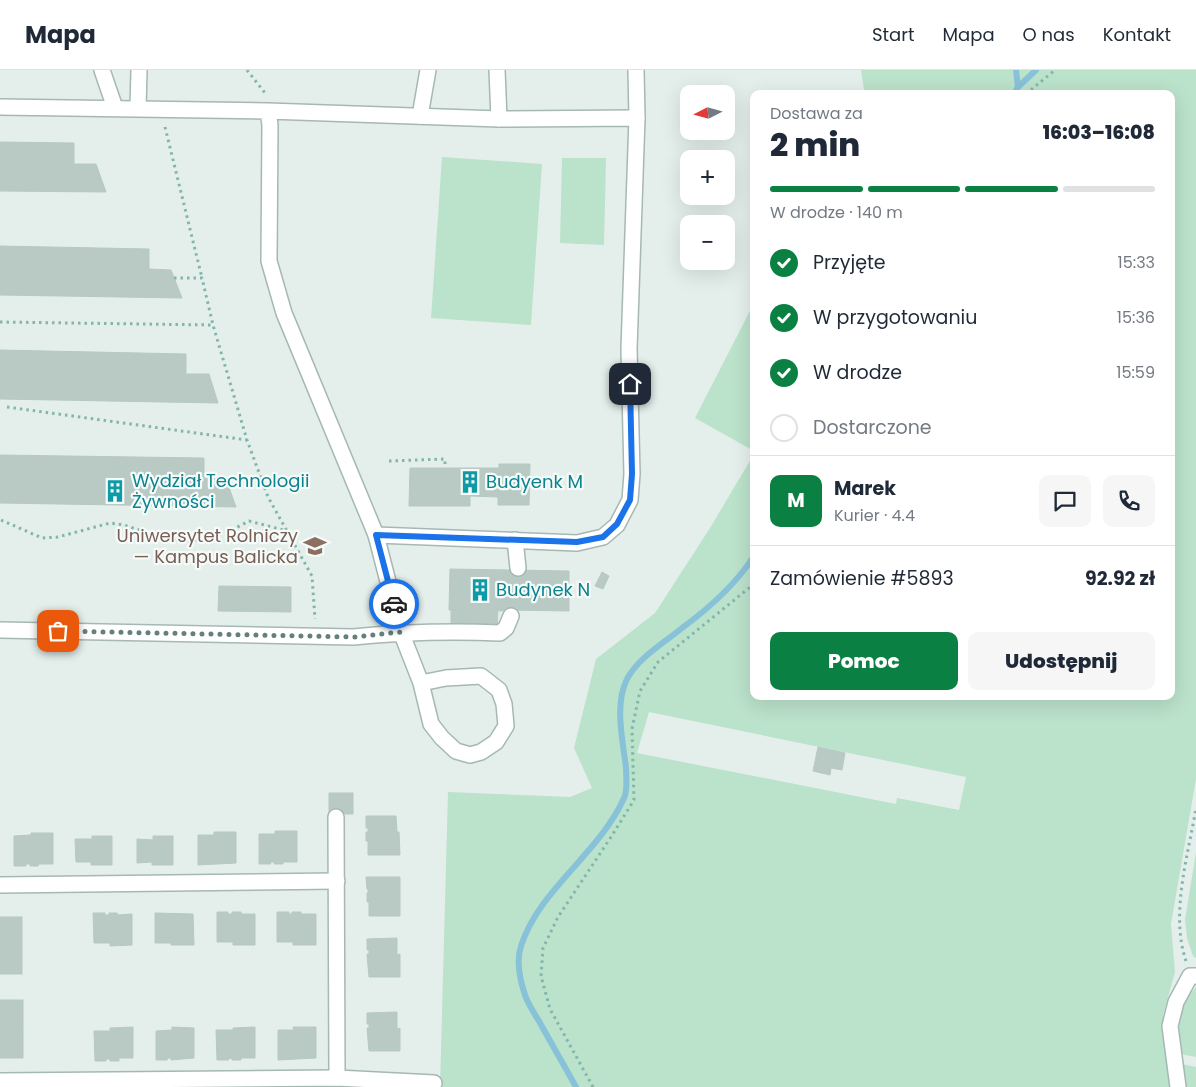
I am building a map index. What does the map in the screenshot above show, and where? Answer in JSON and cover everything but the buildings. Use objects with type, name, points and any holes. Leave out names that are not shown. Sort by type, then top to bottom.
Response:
[{"type":"street","points":[[102,70],[115,108]]},
{"type":"street","points":[[138,108],[139,70]]},
{"type":"street","points":[[420,116],[428,70]]},
{"type":"street","points":[[497,70],[499,119]]},
{"type":"street","points":[[376,535],[577,542],[603,537],[617,524],[630,500],[632,474],[629,349],[637,118],[636,70]]},
{"type":"street","points":[[0,107],[268,111],[499,119],[637,118]]},
{"type":"street","points":[[268,111],[270,125],[269,261],[284,313],[376,535],[401,632],[421,683],[431,724],[456,751],[470,755],[481,752],[496,742],[506,726],[504,704],[499,690],[481,676],[446,678],[421,683]]},
{"type":"street","points":[[515,540],[518,568]]},
{"type":"street","points":[[0,630],[354,637],[401,632],[500,632],[506,628],[510,616]]},
{"type":"street","points":[[336,817],[337,1078]]},
{"type":"street","points":[[0,885],[337,881]]},
{"type":"street","points":[[1178,1087],[1170,1026],[1176,1002],[1193,976]]},
{"type":"street","points":[[0,1081],[337,1078],[434,1082]]},
{"type":"path","points":[[247,70],[265,93]]},
{"type":"path","points":[[1031,90],[1055,70]]},
{"type":"path","points":[[164,126],[213,325],[247,440],[268,497],[312,576],[315,620],[317,624]]},
{"type":"path","points":[[174,278],[202,278]]},
{"type":"path","points":[[0,322],[213,325]]},
{"type":"path","points":[[7,407],[247,440]]},
{"type":"path","points":[[389,461],[445,459],[445,468]]},
{"type":"path","points":[[1,520],[42,538],[58,537],[110,523],[124,525],[160,537],[187,542],[228,532],[249,521],[287,531]]},
{"type":"path","points":[[593,1087],[550,1009],[542,976],[543,948],[558,917],[634,800],[632,729],[640,691],[658,662],[750,586]]},
{"type":"path","points":[[1193,976],[1184,956],[1180,932],[1180,900],[1196,808]]},
{"type":"green space","points":[[861,70],[1196,70],[1196,779],[1171,924],[1175,972],[1163,1015],[1170,1087],[440,1087],[448,792],[570,797],[592,788],[574,748],[596,659],[655,613],[710,528],[750,461],[750,700],[1175,700],[1175,90],[864,90]],"holes":[[[649,712],[966,777],[959,810],[897,798],[896,804],[637,753]]]},
{"type":"green space","points":[[442,157],[542,164],[531,325],[431,318]]},
{"type":"green space","points":[[562,158],[606,158],[604,245],[560,243]]},
{"type":"green space","points":[[750,311],[750,449],[695,418]]},
{"type":"green space","points":[[1196,852],[1196,958],[1193,956],[1187,938],[1185,920]]},
{"type":"green space","points":[[1196,987],[1196,1057],[1180,1054],[1179,1029],[1184,1001]]},
{"type":"green space","points":[[1182,1064],[1196,1067],[1196,1087],[1185,1087]]},
{"type":"waterway","points":[[1016,70],[1018,87],[1016,90]]},
{"type":"waterway","points":[[1018,87],[1036,70]]},
{"type":"waterway","points":[[576,1087],[526,998],[519,970],[521,946],[530,925],[542,906],[555,888],[600,837],[624,798],[626,768],[620,711],[623,689],[627,679],[645,657],[702,613],[721,595],[750,562]]},
{"type":"way so far","points":[[58,631],[354,637],[401,632],[394,604]]},
{"type":"place","name":"Budyenk M","points":[[470,482]]},
{"type":"place","name":"Wydział Technologii Żywności","points":[[115,491]]},
{"type":"place","name":"Uniwersytet Rolniczy — Kampus Balicka","points":[[315,546]]},
{"type":"place","name":"Budynek N","points":[[480,590]]},
{"type":"route","points":[[394,604],[376,535],[577,542],[603,537],[617,524],[630,500],[632,474],[630,384]]}]
